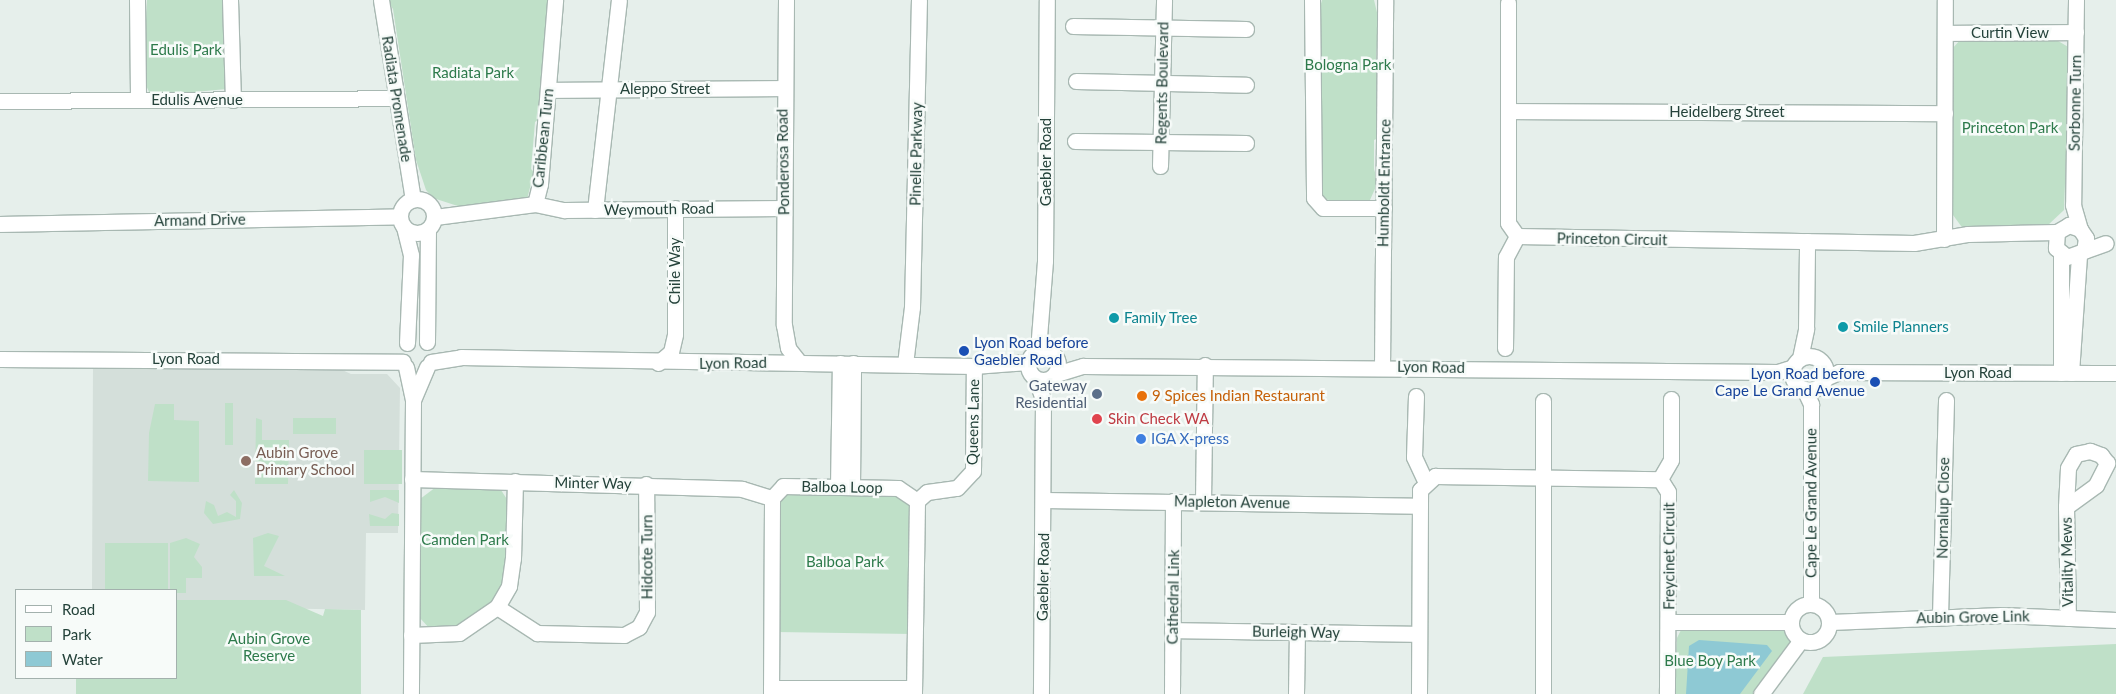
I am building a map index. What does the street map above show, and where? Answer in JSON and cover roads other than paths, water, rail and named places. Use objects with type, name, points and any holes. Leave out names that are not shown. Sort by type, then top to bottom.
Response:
[{"type":"street","points":[[137,0],[138,100]]},
{"type":"street","points":[[230,0],[233,100]]},
{"type":"street","name":"Radiata Promenade","points":[[381,0],[395,98],[413,199]]},
{"type":"street","name":"Caribbean Turn","points":[[432,223],[535,204],[548,90],[555,0]]},
{"type":"street","points":[[595,210],[619,0]]},
{"type":"street","name":"Ponderosa Road","points":[[786,0],[782,88],[784,325],[788,348],[799,362]]},
{"type":"street","name":"Pinelle Parkway","points":[[911,364],[919,0]]},
{"type":"street","name":"Gaebler Road","points":[[1047,0],[1042,325],[1049,353]]},
{"type":"street","name":"Regents Boulevard","points":[[1160,166],[1164,0]]},
{"type":"street","points":[[1312,0],[1314,198],[1323,208],[1384,208]]},
{"type":"street","name":"Humboldt Entrance","points":[[1382,367],[1385,0]]},
{"type":"street","points":[[1944,239],[1945,0]]},
{"type":"street","name":"Sorbonne Turn","points":[[2075,238],[2073,205],[2076,0]]},
{"type":"street","points":[[1505,348],[1506,257],[1516,236],[1508,223],[1508,1]]},
{"type":"street","points":[[1073,26],[1246,29]]},
{"type":"street","name":"Curtin View","points":[[1945,33],[2076,32]]},
{"type":"street","points":[[1076,81],[1246,85]]},
{"type":"street","name":"Aleppo Street","points":[[548,90],[782,88]]},
{"type":"street","name":"Edulis Avenue","points":[[0,102],[395,98]]},
{"type":"street","name":"Heidelberg Street","points":[[1508,111],[1945,114]]},
{"type":"street","points":[[1075,141],[1246,143]]},
{"type":"street","points":[[411,694],[413,400],[405,364],[405,344],[411,255],[402,221],[404,205],[413,199],[429,202],[432,223],[429,355],[413,400]]},
{"type":"street","name":"Weymouth Road","points":[[535,204],[564,210],[784,208]]},
{"type":"street","name":"Chile Way","points":[[658,363],[671,352],[675,334],[675,208]]},
{"type":"street","points":[[402,221],[414,232],[432,223]]},
{"type":"street","name":"Armand Drive","points":[[0,224],[402,221]]},
{"type":"street","name":"Princeton Circuit","points":[[1516,236],[1807,241],[1944,239],[1968,234],[2075,238]]},
{"type":"street","name":"Princeton Circuit","points":[[2034,236],[2058,251]]},
{"type":"street","points":[[2058,251],[2075,238],[2111,243]]},
{"type":"street","points":[[2058,251],[2075,238]]},
{"type":"street","points":[[2066,373],[2075,238]]},
{"type":"street","points":[[1800,386],[1797,363],[1806,329],[1807,241]]},
{"type":"street","points":[[2058,251],[2066,373]]},
{"type":"street","name":"Ponderosa Road","points":[[767,362],[779,349],[784,325]]},
{"type":"street","points":[[1800,386],[1821,372],[1806,329]]},
{"type":"street","points":[[675,334],[692,363]]},
{"type":"street","name":"Lyon Road","points":[[373,359],[418,339],[429,355]]},
{"type":"street","points":[[1032,372],[1049,353]]},
{"type":"street","points":[[1049,353],[1054,376]]},
{"type":"street","name":"Lyon Road","points":[[1049,353],[1083,366]]},
{"type":"street","name":"Lyon Road","points":[[429,355],[658,363],[799,362],[1005,366],[1054,376],[1083,366],[1205,365],[1778,372],[1797,363],[1821,372],[2116,373]]},
{"type":"street","name":"Lyon Road","points":[[0,359],[373,359],[405,364],[417,370],[429,355]]},
{"type":"street","points":[[845,487],[847,363]]},
{"type":"street","points":[[1204,501],[1205,365]]},
{"type":"street","name":"Queens Lane","points":[[917,501],[927,492],[957,488],[973,471],[974,366]]},
{"type":"street","name":"Gaebler Road","points":[[1032,372],[1043,400],[1044,500],[1041,694]]},
{"type":"street","points":[[1778,372],[1800,386]]},
{"type":"street","name":"Cape Le Grand Avenue","points":[[1811,603],[1811,404],[1821,372]]},
{"type":"street","name":"Gaebler Road","points":[[1043,400],[1054,376]]},
{"type":"street","name":"Cape Le Grand Avenue","points":[[1800,386],[1811,404]]},
{"type":"street","points":[[1416,396],[1414,457],[1425,481],[1420,506],[1419,694]]},
{"type":"street","points":[[1425,481],[1435,476],[1660,479],[1671,460],[1671,399]]},
{"type":"street","name":"Nornalup Close","points":[[1940,616],[1946,400]]},
{"type":"street","points":[[1543,401],[1543,694]]},
{"type":"street","name":"Minter Way","points":[[412,479],[646,484],[742,489],[772,498]]},
{"type":"street","name":"Freycinet Circuit","points":[[1660,479],[1668,492],[1668,694]]},
{"type":"street","points":[[411,635],[459,633],[498,607],[509,586],[513,558],[515,481]]},
{"type":"street","name":"Hidcote Turn","points":[[498,607],[537,633],[624,635],[639,627],[647,612],[646,484]]},
{"type":"street","name":"Balboa Loop","points":[[772,498],[783,486],[898,488],[917,501]]},
{"type":"street","points":[[772,498],[771,691],[914,691],[917,501]]},
{"type":"street","name":"Mapleton Avenue","points":[[1044,500],[1204,501],[1420,506]]},
{"type":"street","name":"Cathedral Link","points":[[1172,694],[1174,501]]},
{"type":"street","name":"Vitality Mews","points":[[2066,507],[2068,618]]},
{"type":"street","points":[[1791,622],[1798,608],[1811,603],[1826,610],[1830,622],[1821,639],[1801,640]]},
{"type":"street","name":"Aubin Grove Link","points":[[1830,622],[1940,616],[2116,620]]},
{"type":"street","points":[[1669,622],[1791,622]]},
{"type":"street","points":[[1791,622],[1801,640]]},
{"type":"street","name":"Burleigh Way","points":[[1172,630],[1419,634]]},
{"type":"street","points":[[1296,694],[1297,632]]},
{"type":"street","points":[[1761,694],[1801,640]]},
{"type":"water","points":[[1699,640],[1767,645],[1772,651],[1740,694],[1686,694],[1689,646]]},
{"type":"place","name":"Family Tree","points":[[1114,318]]},
{"type":"place","name":"Smile Planners","points":[[1843,327]]},
{"type":"place","name":"Lyon Road before Gaebler Road","points":[[964,351]]},
{"type":"place","name":"Lyon Road before Cape Le Grand Avenue","points":[[1875,382]]},
{"type":"place","name":"Gateway Residential","points":[[1097,394]]},
{"type":"place","name":"9 Spices Indian Restaurant","points":[[1142,396]]},
{"type":"place","name":"Skin Check WA","points":[[1097,419]]},
{"type":"place","name":"IGA X-press","points":[[1141,439]]},
{"type":"place","name":"Aubin Grove Primary School","points":[[246,461]]},
{"type":"park label","name":"Edulis Park","points":[[186,50]]},
{"type":"park label","name":"Bologna Park","points":[[1348,65]]},
{"type":"park label","name":"Radiata Park","points":[[473,73]]},
{"type":"park label","name":"Princeton Park","points":[[2010,128]]},
{"type":"park label","name":"Camden Park","points":[[465,540]]},
{"type":"park label","name":"Balboa Park","points":[[845,562]]},
{"type":"park label","name":"Aubin Grove Reserve","points":[[269,646]]},
{"type":"park label","name":"Blue Boy Park","points":[[1710,661]]}]
